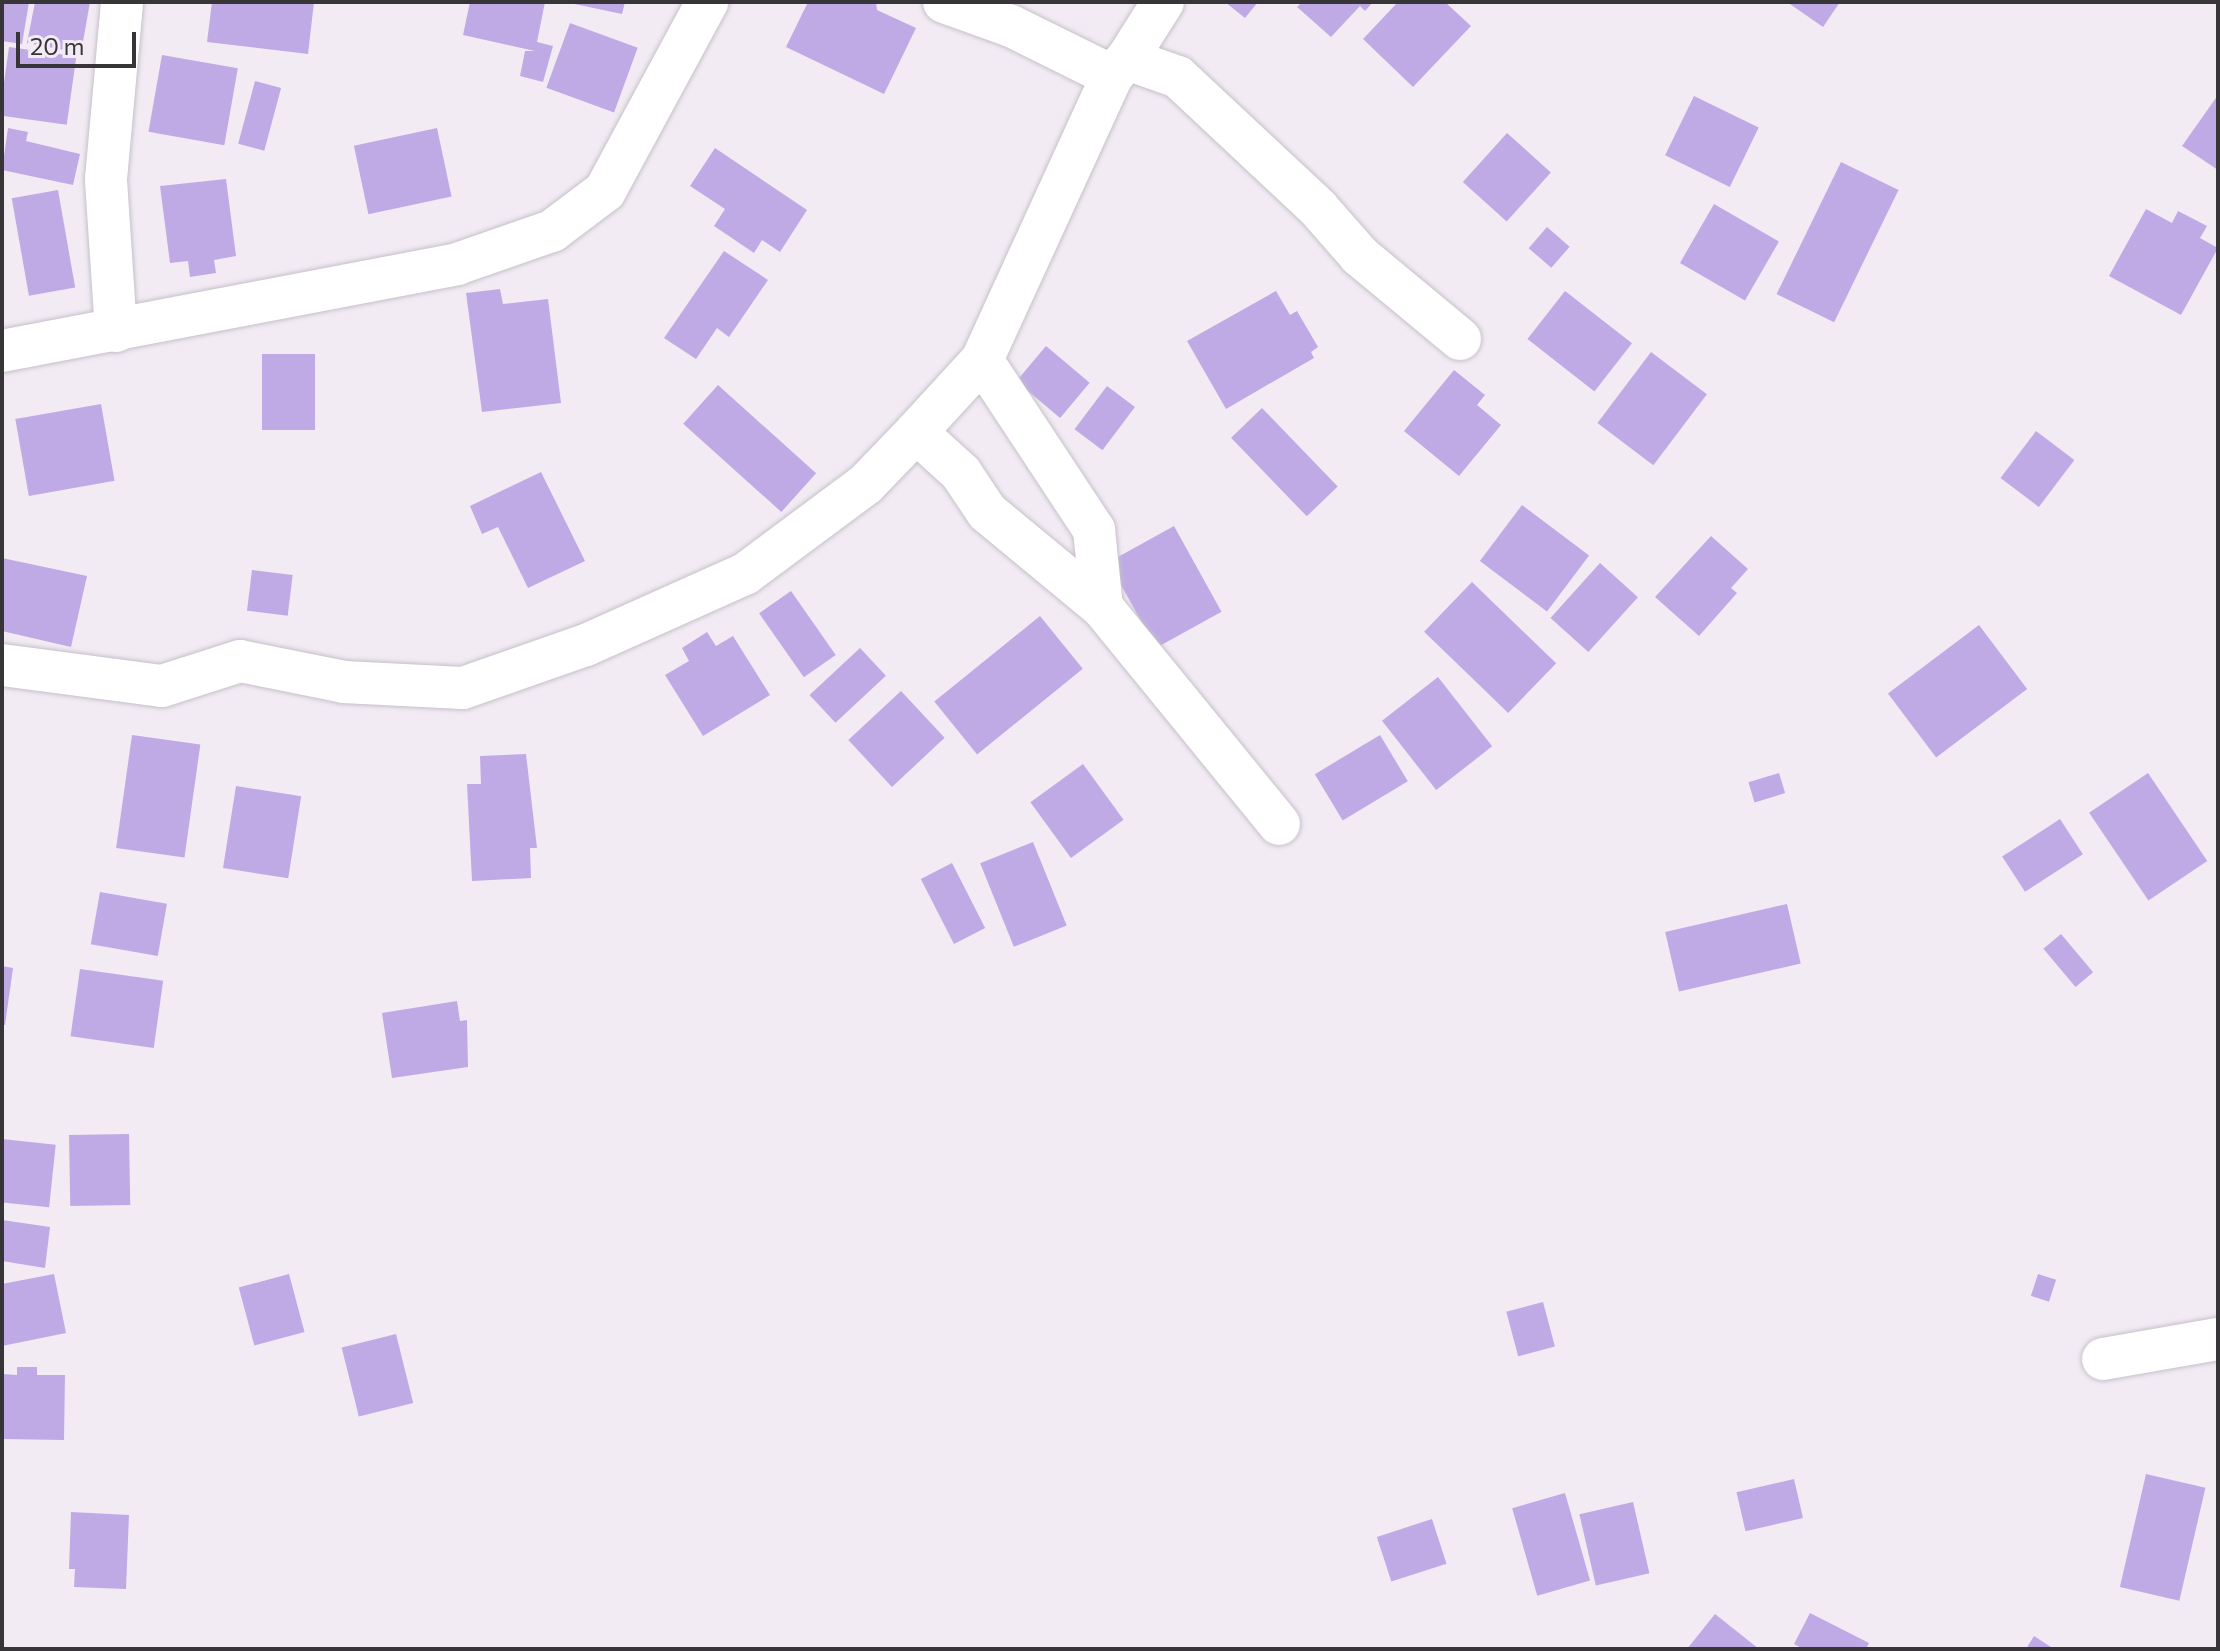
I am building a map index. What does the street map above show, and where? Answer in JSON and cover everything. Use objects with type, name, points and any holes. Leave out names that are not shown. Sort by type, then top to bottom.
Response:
[{"type":"street","points":[[116,331],[106,179],[122,2]]},
{"type":"street","points":[[2,351],[457,264],[552,231],[605,191],[657,86],[707,2]]},
{"type":"street","points":[[944,2],[1120,67],[1178,77],[1318,208],[1360,256],[1460,339]]},
{"type":"street","points":[[2,665],[162,686],[240,661],[344,682],[463,688],[586,645],[745,574],[866,484],[982,360],[1120,67],[1163,2]]},
{"type":"street","points":[[982,360],[1094,530],[1102,607]]},
{"type":"street","points":[[916,432],[961,473],[987,512],[1102,607],[1279,824]]},
{"type":"street","points":[[2103,1359],[2218,1339]]},
{"type":"building","points":[[2,2],[29,2],[22,44],[2,41]]},
{"type":"building","points":[[35,2],[90,2],[81,53],[27,43]]},
{"type":"building","points":[[212,2],[314,2],[308,54],[207,42]]},
{"type":"building","points":[[470,2],[545,2],[537,42],[553,46],[543,82],[520,76],[525,51],[535,51],[463,35]]},
{"type":"building","points":[[565,2],[625,2],[622,14]]},
{"type":"building","points":[[808,2],[876,2],[877,10],[916,28],[884,94],[786,47]]},
{"type":"building","points":[[1225,2],[1258,2],[1245,18]]},
{"type":"building","points":[[1302,2],[1373,2],[1365,11],[1360,6],[1331,37],[1297,7]]},
{"type":"building","points":[[1398,2],[1445,2],[1471,26],[1413,87],[1363,39]]},
{"type":"building","points":[[1787,2],[1840,2],[1823,27]]},
{"type":"building","points":[[570,23],[638,48],[614,112],[546,88]]},
{"type":"building","points":[[9,47],[76,56],[67,125],[2,116]]},
{"type":"building","points":[[162,55],[238,68],[224,145],[148,132]]},
{"type":"building","points":[[255,81],[281,88],[264,151],[238,144]]},
{"type":"building","points":[[2218,95],[2218,170],[2182,146]]},
{"type":"building","points":[[1694,96],[1759,128],[1730,187],[1665,155]]},
{"type":"building","points":[[8,128],[28,132],[26,141],[80,154],[73,185],[2,170]]},
{"type":"building","points":[[437,128],[452,196],[368,214],[354,146]]},
{"type":"building","points":[[1507,133],[1551,172],[1507,222],[1463,182]]},
{"type":"building","points":[[715,148],[807,210],[780,252],[762,240],[754,253],[714,226],[725,209],[690,186]]},
{"type":"building","points":[[1841,162],[1899,190],[1834,322],[1777,294]]},
{"type":"building","points":[[226,179],[236,256],[214,260],[216,273],[190,277],[188,261],[170,263],[160,186]]},
{"type":"building","points":[[58,190],[75,287],[29,296],[12,198]]},
{"type":"building","points":[[1714,204],[1779,241],[1745,300],[1680,263]]},
{"type":"building","points":[[2146,209],[2172,223],[2178,211],[2207,226],[2200,238],[2218,248],[2181,315],[2109,276]]},
{"type":"building","points":[[1547,227],[1570,247],[1551,268],[1529,248]]},
{"type":"building","points":[[724,251],[768,280],[729,337],[717,328],[696,359],[664,338]]},
{"type":"building","points":[[500,289],[503,304],[548,299],[561,403],[482,412],[466,293]]},
{"type":"building","points":[[1276,291],[1290,315],[1297,311],[1318,347],[1311,352],[1314,358],[1226,409],[1187,341]]},
{"type":"building","points":[[1565,291],[1632,343],[1594,391],[1527,339]]},
{"type":"building","points":[[1046,346],[1090,383],[1060,418],[1016,381]]},
{"type":"building","points":[[1651,352],[1707,394],[1653,465],[1597,423]]},
{"type":"building","points":[[262,354],[315,354],[315,430],[262,430]]},
{"type":"building","points":[[1454,370],[1485,395],[1477,405],[1501,425],[1459,476],[1404,431]]},
{"type":"building","points":[[718,385],[816,473],[781,512],[683,424]]},
{"type":"building","points":[[1107,386],[1135,407],[1102,450],[1075,429]]},
{"type":"building","points":[[101,404],[115,481],[29,496],[15,419]]},
{"type":"building","points":[[1262,408],[1338,486],[1307,516],[1231,438]]},
{"type":"building","points":[[2036,431],[2074,460],[2039,507],[2000,478]]},
{"type":"building","points":[[541,472],[585,561],[528,588],[498,527],[482,534],[470,506]]},
{"type":"building","points":[[1522,505],[1589,556],[1547,611],[1480,561]]},
{"type":"building","points":[[1174,526],[1222,612],[1156,648],[1108,562]]},
{"type":"building","points":[[1711,536],[1748,569],[1731,588],[1737,593],[1699,636],[1655,597]]},
{"type":"building","points":[[2,558],[87,576],[71,647],[2,631]]},
{"type":"building","points":[[1600,563],[1638,597],[1588,652],[1550,618]]},
{"type":"building","points":[[252,570],[293,575],[288,616],[247,611]]},
{"type":"building","points":[[1472,582],[1556,663],[1508,713],[1424,632]]},
{"type":"building","points":[[791,591],[836,655],[804,677],[759,613]]},
{"type":"building","points":[[1040,616],[1083,669],[977,754],[934,702]]},
{"type":"building","points":[[1979,625],[2027,689],[1936,757],[1888,694]]},
{"type":"building","points":[[707,632],[716,646],[733,636],[770,695],[703,736],[665,675],[689,661],[682,648]]},
{"type":"building","points":[[860,648],[886,676],[835,723],[810,695]]},
{"type":"building","points":[[1438,677],[1492,746],[1436,790],[1382,721]]},
{"type":"building","points":[[901,691],[945,738],[892,787],[848,740]]},
{"type":"building","points":[[132,735],[200,745],[184,857],[116,848]]},
{"type":"building","points":[[1380,735],[1408,781],[1343,820],[1315,774]]},
{"type":"building","points":[[526,754],[537,848],[530,848],[531,878],[472,881],[467,784],[481,784],[480,756]]},
{"type":"building","points":[[1083,764],[1124,820],[1071,858],[1030,802]]},
{"type":"building","points":[[1779,773],[1785,793],[1755,802],[1748,782]]},
{"type":"building","points":[[2148,773],[2207,861],[2148,901],[2089,813]]},
{"type":"building","points":[[236,786],[301,796],[288,878],[223,868]]},
{"type":"building","points":[[2060,819],[2083,854],[2025,892],[2002,857]]},
{"type":"building","points":[[1033,842],[1067,925],[1014,947],[980,863]]},
{"type":"building","points":[[952,863],[985,928],[954,944],[921,879]]},
{"type":"building","points":[[100,892],[167,904],[158,956],[91,944]]},
{"type":"building","points":[[1787,904],[1801,963],[1679,992],[1665,932]]},
{"type":"building","points":[[2061,934],[2093,972],[2076,987],[2043,949]]},
{"type":"building","points":[[2,966],[13,968],[5,1025],[2,1025]]},
{"type":"building","points":[[80,969],[163,981],[154,1048],[71,1036]]},
{"type":"building","points":[[457,1001],[460,1021],[467,1020],[468,1067],[392,1078],[382,1013]]},
{"type":"building","points":[[129,1134],[130,1205],[70,1206],[69,1135]]},
{"type":"building","points":[[2,1139],[56,1145],[49,1207],[2,1202]]},
{"type":"building","points":[[2,1220],[50,1227],[45,1268],[2,1261]]},
{"type":"building","points":[[54,1274],[66,1333],[2,1346],[2,1284]]},
{"type":"building","points":[[289,1274],[305,1332],[254,1345],[239,1287]]},
{"type":"building","points":[[2038,1274],[2056,1280],[2049,1302],[2031,1296]]},
{"type":"building","points":[[1543,1302],[1555,1346],[1518,1356],[1506,1312]]},
{"type":"building","points":[[396,1334],[413,1403],[359,1416],[342,1348]]},
{"type":"building","points":[[17,1367],[37,1367],[37,1375],[65,1375],[64,1440],[2,1439],[2,1374],[17,1375]]},
{"type":"building","points":[[2146,1474],[2205,1488],[2179,1601],[2120,1587]]},
{"type":"building","points":[[1794,1479],[1803,1518],[1746,1531],[1737,1492]]},
{"type":"building","points":[[1565,1493],[1590,1580],[1537,1596],[1512,1508]]},
{"type":"building","points":[[1633,1502],[1649,1573],[1596,1586],[1579,1514]]},
{"type":"building","points":[[71,1512],[129,1515],[126,1589],[74,1587],[75,1569],[69,1569]]},
{"type":"building","points":[[1432,1519],[1447,1564],[1391,1582],[1377,1537]]},
{"type":"building","points":[[1810,1613],[1869,1643],[1866,1649],[1803,1649],[1794,1644]]},
{"type":"building","points":[[1715,1614],[1759,1649],[1687,1649]]},
{"type":"building","points":[[2034,1636],[2054,1649],[2026,1649]]}]
